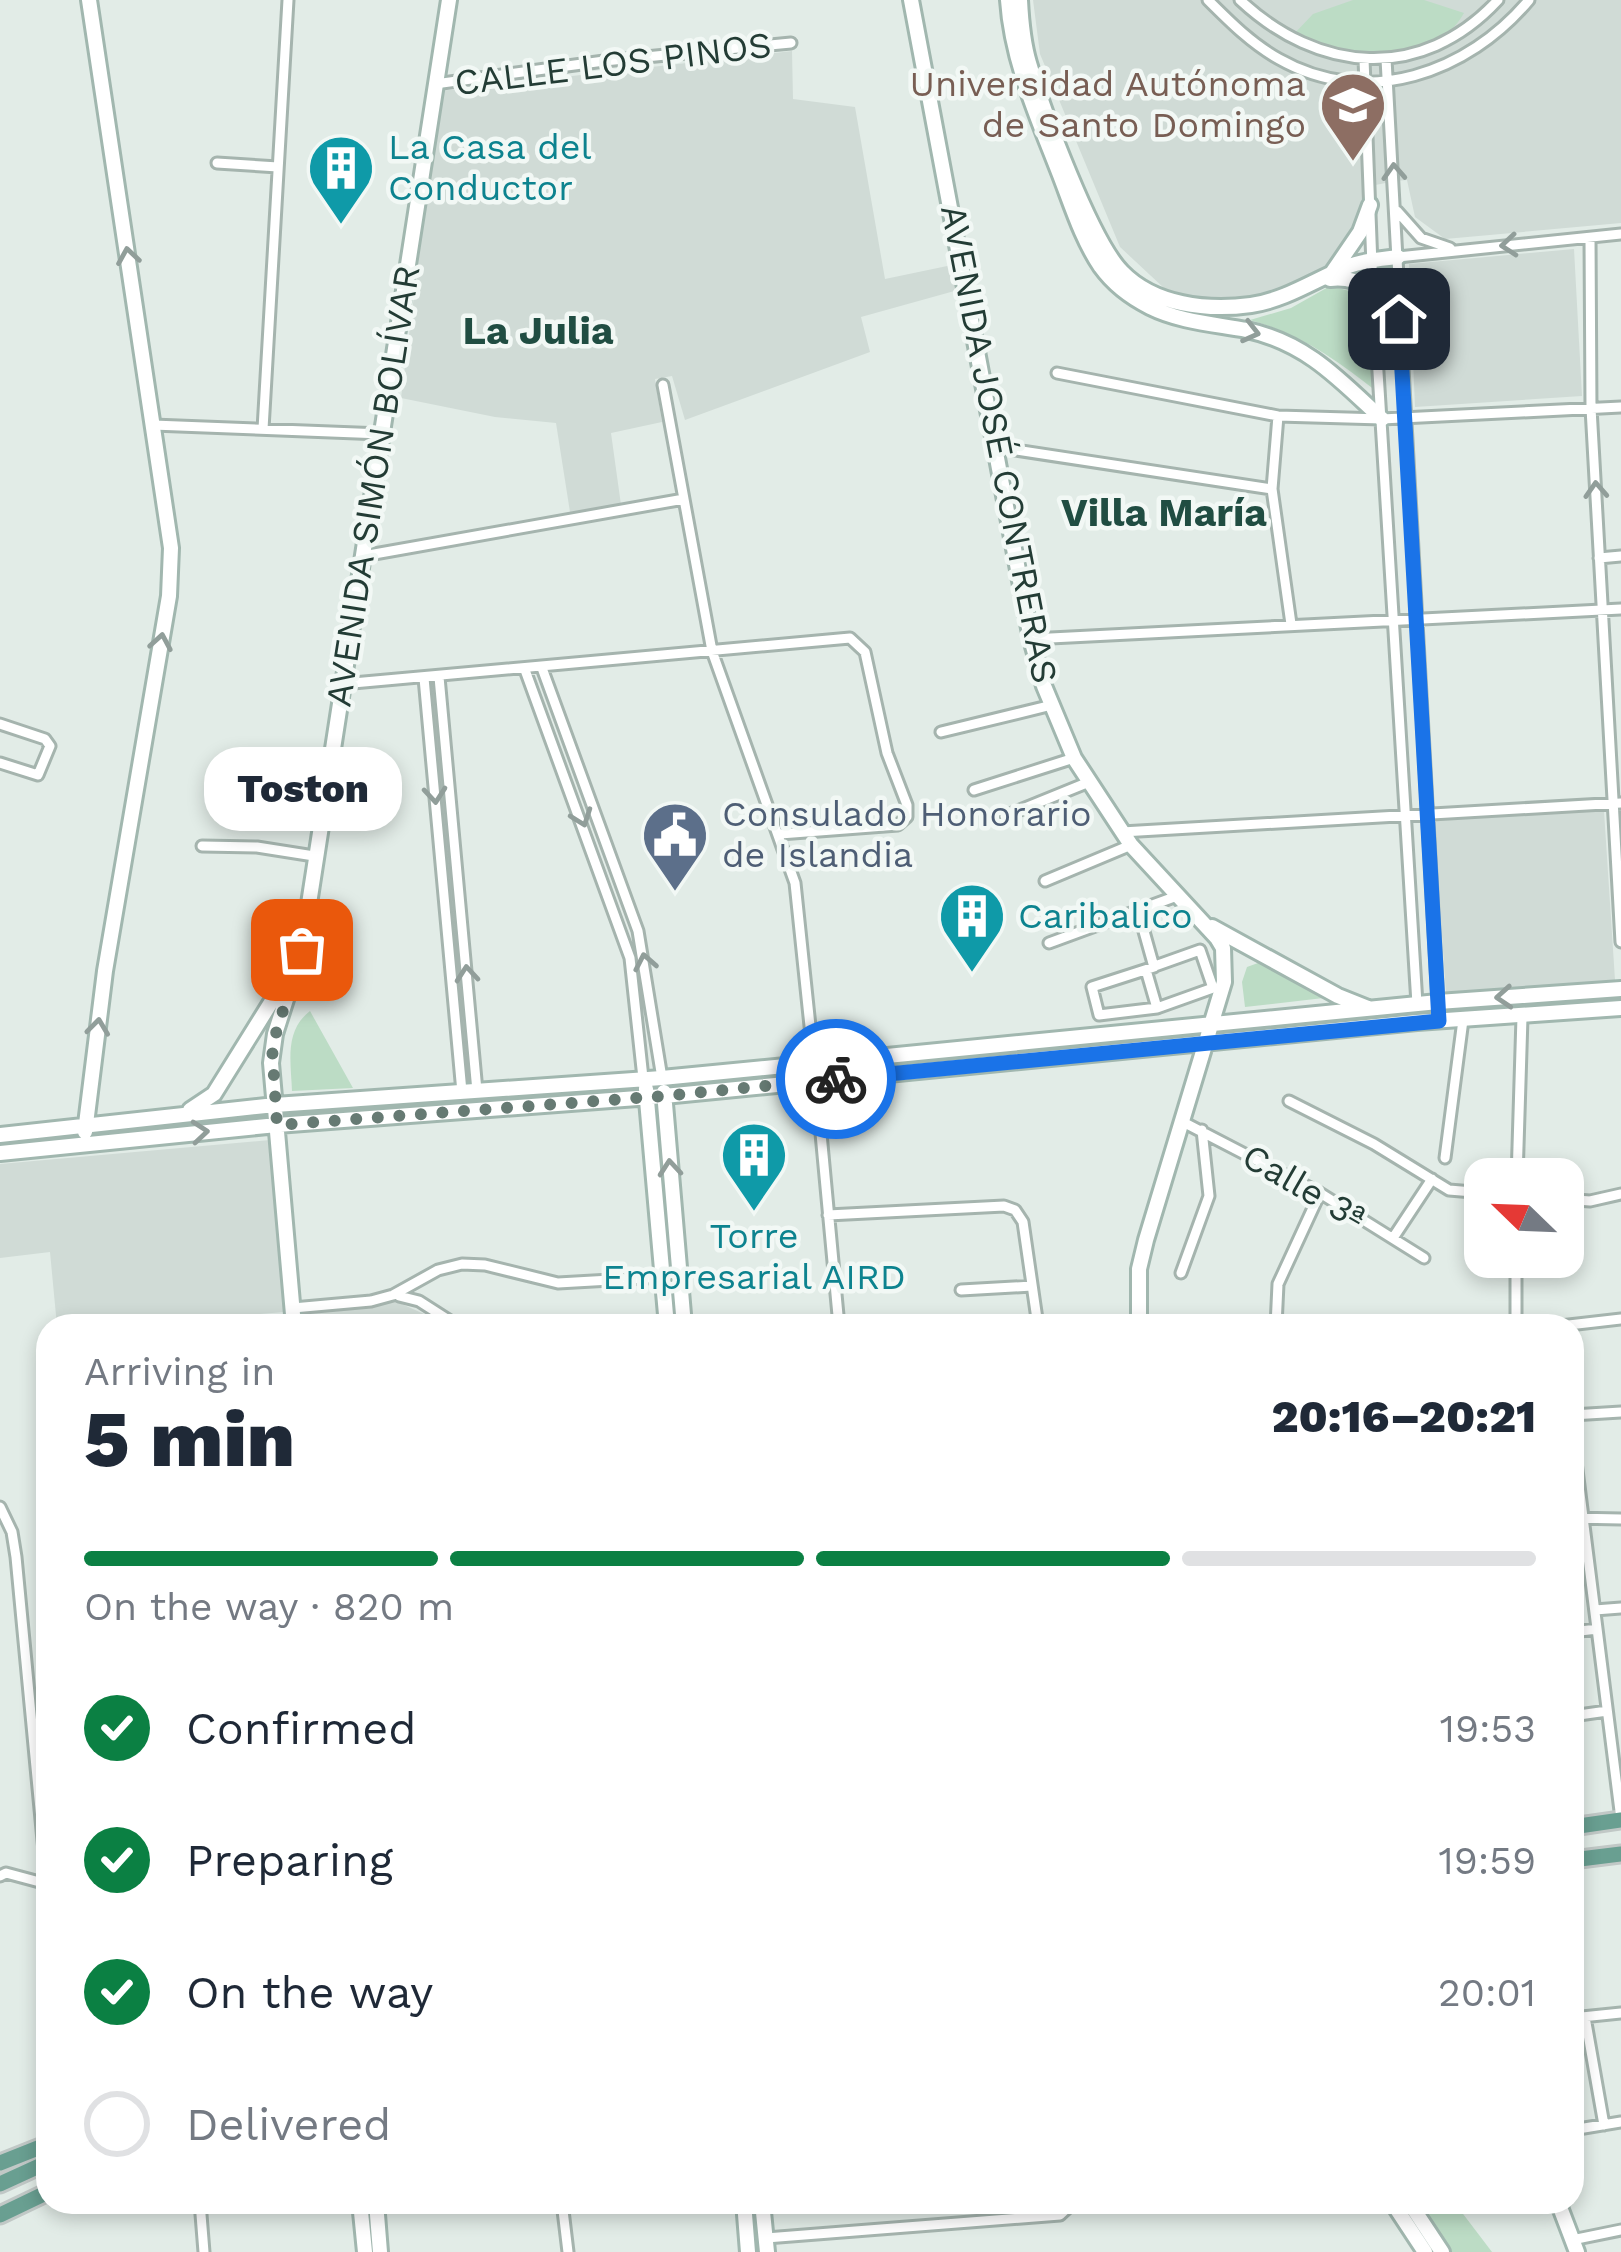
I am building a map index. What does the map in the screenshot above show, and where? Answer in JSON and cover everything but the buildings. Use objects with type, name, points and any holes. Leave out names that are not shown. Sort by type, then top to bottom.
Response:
[{"type":"main road","points":[[85,1135],[105,971],[169,596],[170,529],[89,0]]},
{"type":"main road","name":"AVENIDA SIMÓN BOLÍVAR","points":[[293,1314],[272,1046],[302,950],[449,0]]},
{"type":"main road","name":"AVENIDA JOSÉ CONTRERAS","points":[[911,0],[1031,639],[1074,758],[1088,782],[1126,838],[1204,923],[1225,958],[1224,982],[1139,1269],[1139,1314]]},
{"type":"main road","points":[[1008,0],[1016,55],[1029,93],[1088,245],[1112,280],[1164,314],[1252,331],[1312,355],[1382,419]]},
{"type":"main road","points":[[1020,0],[1026,49],[1037,84],[1096,233],[1122,272],[1164,298],[1215,308],[1273,301],[1373,260],[1398,257]]},
{"type":"main road","points":[[1325,277],[1368,218],[1370,205]]},
{"type":"main road","points":[[1325,277],[1343,277],[1373,291],[1399,319]]},
{"type":"main road","points":[[1204,923],[1373,1010]]},
{"type":"main road","points":[[0,1153],[205,1104],[302,950]]},
{"type":"main road","points":[[176,1114],[662,1078],[1438,1002],[1621,989]]},
{"type":"main road","points":[[0,1135],[277,1125],[664,1096],[1417,1022],[1621,1008]]},
{"type":"main road","points":[[644,1078],[667,1314]]},
{"type":"main road","points":[[662,1078],[683,1314]]},
{"type":"main road","points":[[469,1091],[472,1109]]},
{"type":"main road","points":[[1584,1825],[1621,1820]]},
{"type":"main road","points":[[1584,1858],[1621,1853]]},
{"type":"main road","points":[[0,2163],[36,2149]]},
{"type":"main road","points":[[0,2184],[36,2168]]},
{"type":"main road","points":[[0,2215],[36,2198]]},
{"type":"main road","points":[[361,2214],[364,2252]]},
{"type":"main road","points":[[377,2214],[380,2252]]},
{"type":"main road","points":[[745,2214],[748,2252]]},
{"type":"main road","points":[[763,2214],[766,2245]]},
{"type":"main road","points":[[1400,2214],[1425,2252]]},
{"type":"main road","points":[[1417,2214],[1442,2252]]},
{"type":"main road","points":[[1562,2214],[1574,2246]]},
{"type":"street","points":[[263,429],[288,0]]},
{"type":"street","points":[[1208,0],[1282,62],[1333,79],[1366,82],[1422,74],[1460,59],[1493,36],[1529,0]]},
{"type":"street","points":[[1240,0],[1295,42],[1364,59],[1386,59],[1447,40],[1498,0]]},
{"type":"street","name":"CALLE LOS PINOS","points":[[435,84],[791,43]]},
{"type":"street","points":[[1364,59],[1373,291],[1417,1022]]},
{"type":"street","points":[[1386,59],[1439,1021]]},
{"type":"street","points":[[217,164],[278,167]]},
{"type":"street","points":[[1395,208],[1421,238],[1455,250]]},
{"type":"street","points":[[1398,257],[1621,234]]},
{"type":"street","points":[[1590,238],[1591,408],[1617,803],[1621,942]]},
{"type":"street","points":[[1057,373],[1278,416],[1382,419],[1621,407]]},
{"type":"street","points":[[663,385],[712,650],[795,883],[838,1314]]},
{"type":"street","points":[[1278,416],[1272,489],[1291,624]]},
{"type":"street","points":[[153,425],[382,434]]},
{"type":"street","points":[[996,447],[1272,489]]},
{"type":"street","points":[[363,556],[685,500]]},
{"type":"street","points":[[1599,558],[1621,556]]},
{"type":"street","points":[[1031,639],[1621,609]]},
{"type":"street","points":[[342,684],[843,638],[856,641],[865,652],[887,753],[908,805],[907,818],[898,825],[780,834]]},
{"type":"street","points":[[542,668],[645,957],[662,1078]]},
{"type":"street","points":[[525,670],[630,958],[644,1078]]},
{"type":"street","points":[[440,677],[463,926],[469,1091]]},
{"type":"street","points":[[424,679],[469,1091]]},
{"type":"street","points":[[941,732],[1053,705]]},
{"type":"street","points":[[0,724],[45,739],[50,746],[38,775],[0,763]]},
{"type":"street","points":[[974,790],[1074,758]]},
{"type":"street","points":[[562,766],[576,760]]},
{"type":"street","points":[[1006,817],[1088,782]]},
{"type":"street","points":[[1045,881],[1126,838],[1617,803]]},
{"type":"street","points":[[202,846],[257,847],[314,856]]},
{"type":"street","points":[[608,890],[622,884]]},
{"type":"street","points":[[1049,944],[1177,896]]},
{"type":"street","points":[[1138,910],[1157,1007]]},
{"type":"street","points":[[448,928],[463,926]]},
{"type":"street","points":[[1200,950],[1213,988],[1157,1007],[1099,1016],[1091,987],[1150,968],[1200,950]]},
{"type":"street","points":[[1518,1158],[1522,1017]]},
{"type":"street","points":[[1445,1159],[1462,1020]]},
{"type":"street","points":[[1289,1101],[1451,1190],[1464,1191]]},
{"type":"street","name":"Calle 3ª","points":[[1181,1121],[1320,1193],[1424,1258]]},
{"type":"street","points":[[1181,1273],[1209,1196],[1202,1130]]},
{"type":"street","points":[[1393,1238],[1432,1179]]},
{"type":"street","points":[[1277,1314],[1279,1284],[1320,1193]]},
{"type":"street","points":[[1584,1200],[1621,1194]]},
{"type":"street","points":[[828,1215],[1004,1206],[1015,1210],[1022,1222],[1036,1314]]},
{"type":"street","points":[[393,1295],[438,1270],[462,1264],[485,1264],[548,1282],[663,1277]]},
{"type":"street","points":[[1516,1278],[1516,1314]]},
{"type":"street","points":[[961,1290],[1032,1286]]},
{"type":"street","points":[[293,1308],[393,1295],[419,1301],[439,1314]]},
{"type":"street","points":[[1584,1323],[1621,1319]]},
{"type":"street","points":[[1584,1414],[1621,1412]]},
{"type":"street","points":[[0,1508],[12,1532],[16,1557],[36,1768]]},
{"type":"street","points":[[1584,1519],[1621,1519]]},
{"type":"street","points":[[1584,1551],[1607,1712],[1616,1731],[1621,1820]]},
{"type":"street","points":[[1595,1610],[1621,1607]]},
{"type":"street","points":[[1584,1630],[1597,1628]]},
{"type":"street","points":[[1584,1715],[1607,1712]]},
{"type":"street","points":[[0,1876],[36,1881]]},
{"type":"street","points":[[1604,2125],[1585,2017],[1621,2013]]},
{"type":"street","points":[[1584,2128],[1621,2122]]},
{"type":"street","points":[[201,2214],[204,2252]]},
{"type":"street","points":[[563,2214],[568,2252]]},
{"type":"street","points":[[766,2245],[1061,2214]]},
{"type":"street","points":[[1574,2246],[1621,2230]]},
{"type":"shaded area","name":"Universidad Autónoma de Santo Domingo","points":[[1033,0],[1621,0],[1621,223],[1445,239],[1415,217],[1407,180],[1395,181],[1366,187],[1360,219],[1342,249],[1320,271],[1272,295],[1206,300],[1165,289],[1120,247],[1040,54]]},
{"type":"shaded area","points":[[792,51],[793,99],[855,107],[885,279],[952,265],[958,290],[861,317],[870,352],[685,420],[672,376],[655,379],[662,422],[611,433],[621,505],[570,512],[556,423],[495,417],[401,398],[440,91]]},
{"type":"shaded area","points":[[1574,249],[1582,396],[1415,407],[1409,264]]},
{"type":"shaded area","points":[[1604,811],[1615,980],[1446,994],[1434,819]]},
{"type":"shaded area","points":[[882,1082],[885,1110],[840,1115],[838,1086]]},
{"type":"shaded area","points":[[270,1140],[284,1312],[56,1314],[50,1252],[0,1258],[0,1164]]},
{"type":"shaded area","points":[[395,1301],[424,1314],[305,1314]]},
{"type":"green space","points":[[1353,0],[1424,0],[1464,13],[1450,31],[1431,43],[1385,53],[1336,48],[1294,34],[1313,14]]},
{"type":"green space","points":[[1330,286],[1354,292],[1369,303],[1376,391],[1317,349],[1250,320],[1291,308]]},
{"type":"green space","points":[[1258,963],[1332,997],[1245,1007],[1242,982],[1247,967]]},
{"type":"green space","points":[[310,1011],[353,1088],[292,1091],[293,1037]]},
{"type":"green space","points":[[1422,2214],[1463,2214],[1492,2252],[1447,2252]]},
{"type":"way so far","points":[[302,950],[272,1046],[277,1125],[836,1079]]},
{"type":"place","name":"Universidad Autónoma de Santo Domingo","points":[[1353,164]]},
{"type":"place","name":"La Casa del Conductor","points":[[341,227]]},
{"type":"place","name":"Consulado Honorario de Islandia","points":[[675,894]]},
{"type":"place","name":"Toston","points":[[302,950]]},
{"type":"place","name":"Caribalico","points":[[972,975]]},
{"type":"place","name":"Torre Empresarial AIRD","points":[[754,1214]]},
{"type":"district","name":"La Julia","points":[[538,330]]},
{"type":"district","name":"Villa María","points":[[1164,512]]},
{"type":"route","points":[[836,1079],[1439,1021],[1399,319]]}]
